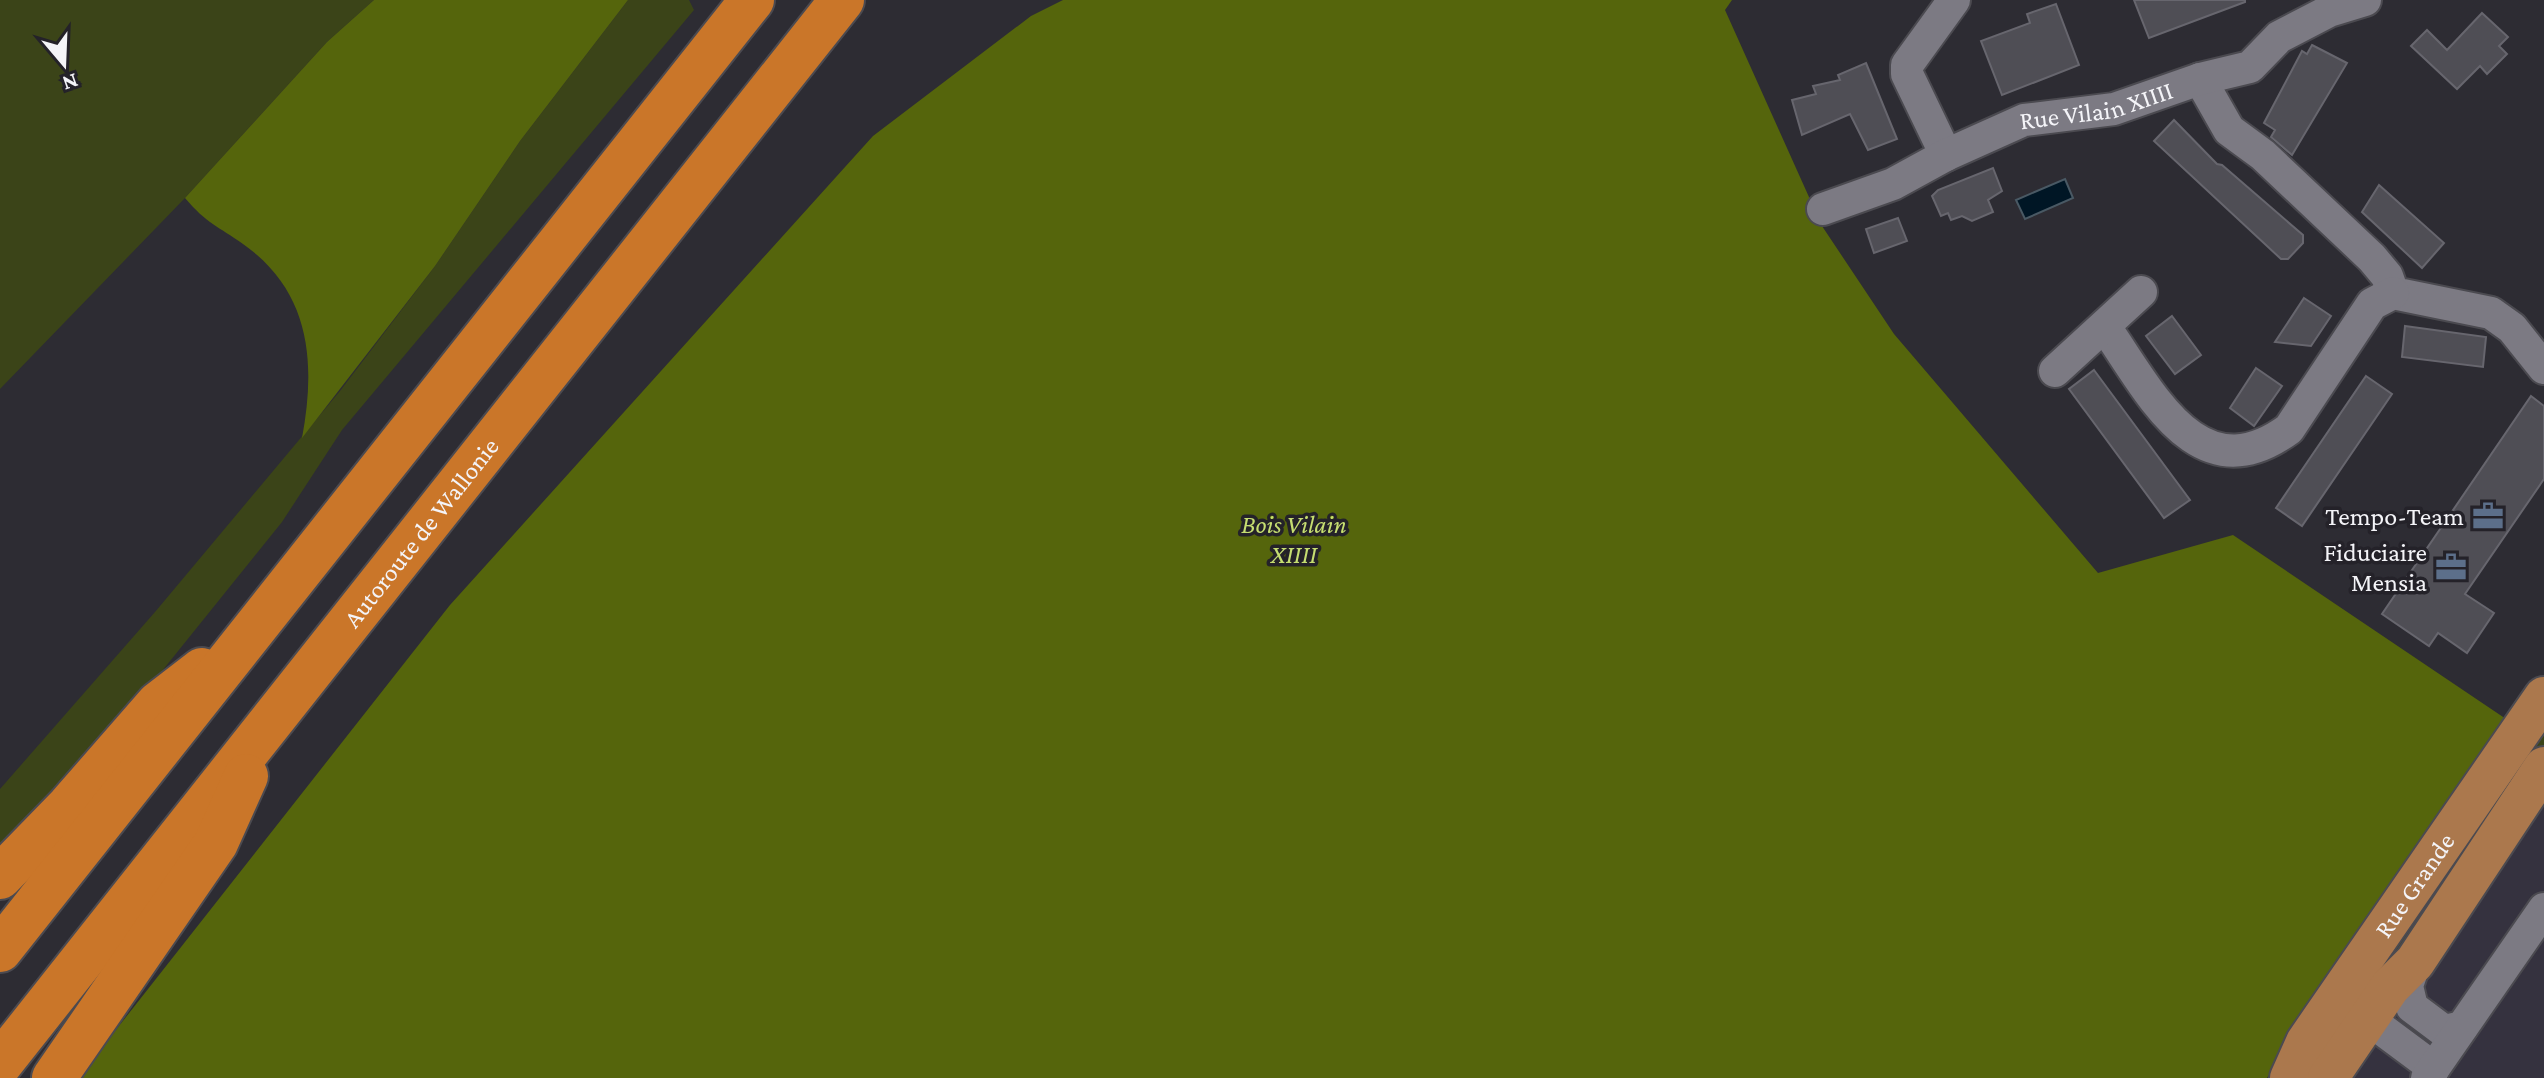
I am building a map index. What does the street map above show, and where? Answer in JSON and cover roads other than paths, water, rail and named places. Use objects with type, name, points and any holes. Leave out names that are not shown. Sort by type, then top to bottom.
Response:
[{"type":"highway","points":[[0,950],[261,625],[752,0]]},
{"type":"highway","name":"Autoroute de Wallonie","points":[[0,1064],[273,715],[842,0]]},
{"type":"highway","points":[[0,877],[69,806],[158,704],[261,625]]},
{"type":"highway","points":[[54,1078],[216,843],[273,715]]},
{"type":"main road","name":"Rue Grande","points":[[2290,1078],[2306,1042],[2544,697]]},
{"type":"main road","name":"Rue Grande","points":[[2328,1078],[2390,987],[2415,962],[2544,767]]},
{"type":"street","points":[[1946,155],[1907,74],[1907,65],[1954,0]]},
{"type":"street","name":"Rue Vilain XIIII","points":[[1823,209],[1893,184],[1946,155],[2024,120],[2114,109],[2200,79],[2250,67],[2279,37],[2329,11],[2365,0]]},
{"type":"street","points":[[2200,79],[2229,130],[2263,155],[2372,258],[2387,276],[2393,293]]},
{"type":"street","points":[[2055,371],[2141,292]]},
{"type":"street","points":[[2105,327],[2188,438],[2210,449],[2248,449],[2272,442],[2289,429],[2372,304],[2393,293],[2491,313],[2512,328],[2544,368]]},
{"type":"street","points":[[2366,955],[2362,991],[2368,1019],[2430,1073],[2544,909]]},
{"type":"street","points":[[2415,962],[2407,986],[2412,1007],[2444,1031],[2462,1027]]},
{"type":"water","points":[[2065,179],[2073,198],[2025,219],[2016,200]]},
{"type":"place","name":"Tempo-Team","points":[[2488,516]]},
{"type":"place","name":"Fiduciaire Mensia","points":[[2451,567]]},
{"type":"park label","name":"Bois Vilain XIIII","points":[[1294,539]]}]
